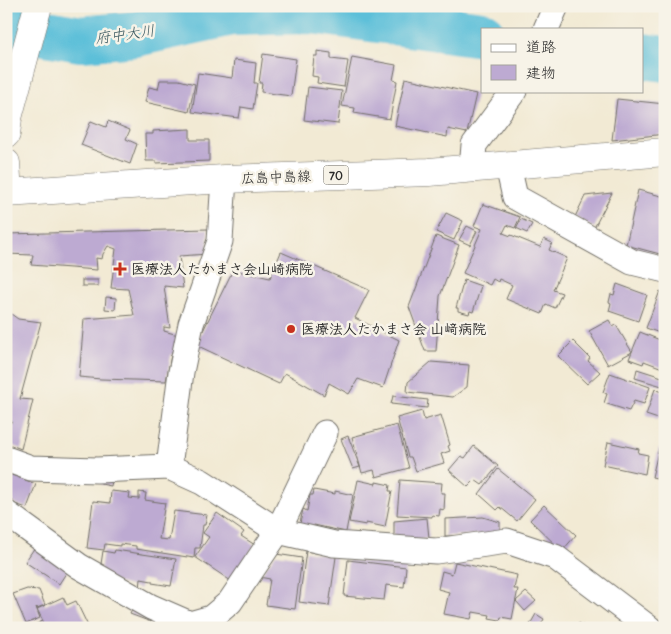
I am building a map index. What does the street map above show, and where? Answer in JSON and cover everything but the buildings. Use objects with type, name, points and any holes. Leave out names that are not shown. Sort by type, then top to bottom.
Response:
[{"type":"main road","points":[[6,134],[20,70],[38,6]]},
{"type":"main road","name":"広島中島線","points":[[7,193],[224,179],[429,172],[665,152]]},
{"type":"main road","points":[[6,163],[7,193]]},
{"type":"street","points":[[546,28],[556,6]]},
{"type":"street","points":[[472,169],[474,145],[513,92]]},
{"type":"street","points":[[508,166],[515,197],[632,262],[665,270]]},
{"type":"street","points":[[169,467],[180,372],[191,324],[220,241],[224,179]]},
{"type":"street","points":[[6,513],[78,566],[151,607],[190,624],[211,618],[230,602],[278,531],[325,433]]},
{"type":"street","points":[[6,459],[31,468],[97,470],[169,467],[202,482],[278,531],[334,544],[436,551],[507,541],[555,557],[649,628]]},
{"type":"waterway","name":"府中大川","points":[[6,26],[81,39],[135,34],[232,13],[311,11],[481,34]]},
{"type":"waterway","name":"府中大川","points":[[644,56],[665,59]]},
{"type":"place","name":"医療法人たかまさ会山崎病院","points":[[120,269]]},
{"type":"place","name":"医療法人たかまさ会 山﨑病院","points":[[291,329]]}]
